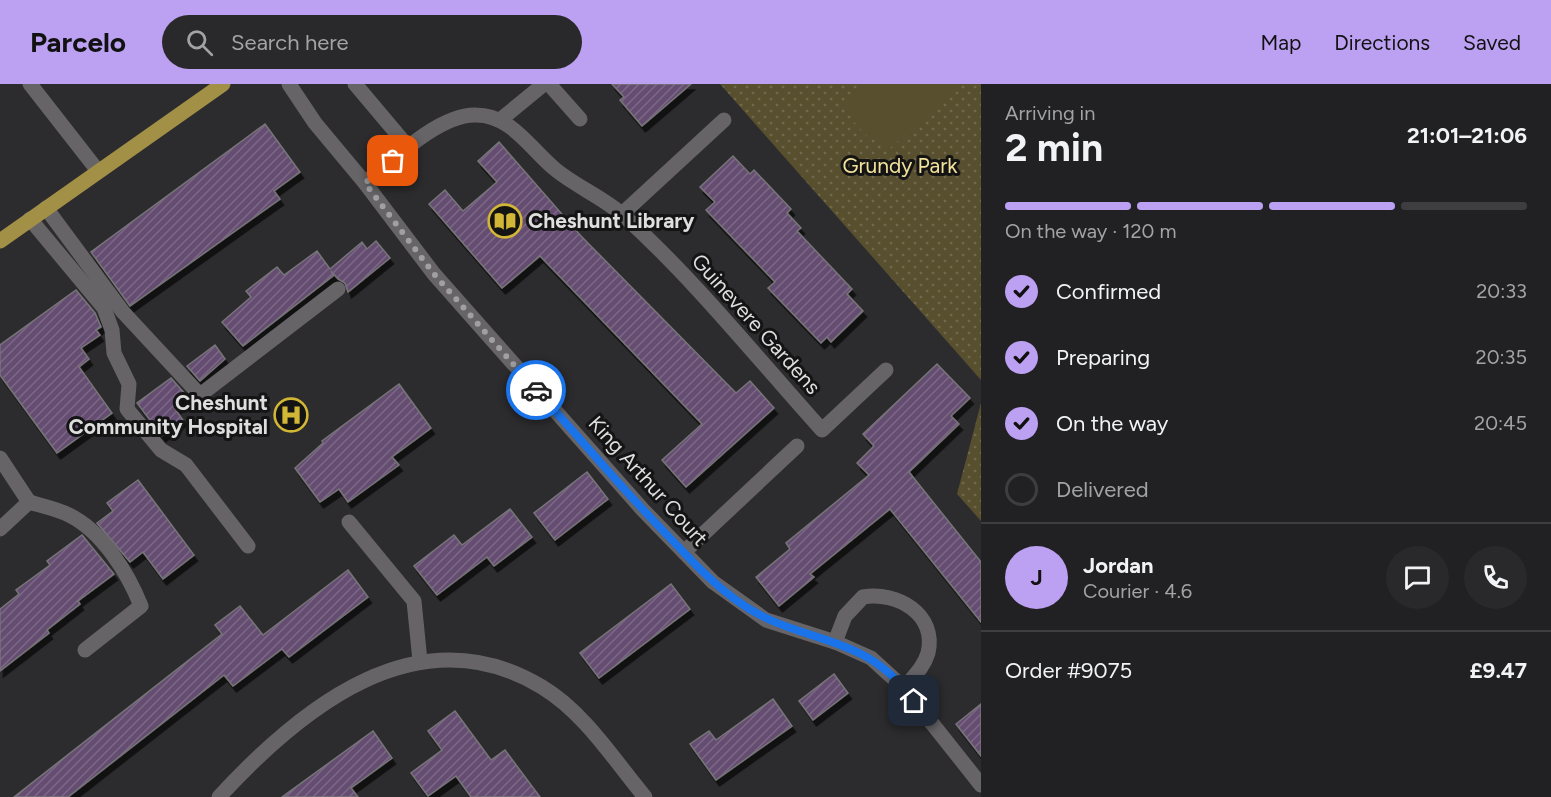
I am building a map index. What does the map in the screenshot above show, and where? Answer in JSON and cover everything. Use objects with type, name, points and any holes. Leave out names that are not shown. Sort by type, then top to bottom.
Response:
[{"type":"main road","points":[[0,241],[223,84]]},
{"type":"street","points":[[30,84],[98,171]]},
{"type":"street","name":"King Arthur Court","points":[[289,84],[315,123],[365,183],[441,283],[642,510],[713,582],[766,620],[835,642],[871,658],[904,688],[981,785]]},
{"type":"street","points":[[355,84],[409,148]]},
{"type":"street","points":[[500,120],[544,84]]},
{"type":"street","points":[[549,84],[580,119]]},
{"type":"street","name":"Guinevere Gardens","points":[[365,183],[409,148],[450,120],[476,115],[500,120],[522,136],[557,171],[622,214],[680,269],[822,430],[886,370]]},
{"type":"street","points":[[622,214],[724,120]]},
{"type":"street","points":[[46,208],[123,312],[200,394],[338,290]]},
{"type":"street","points":[[30,219],[104,308],[112,330],[114,353],[129,384],[127,408],[161,450],[186,465],[248,546]]},
{"type":"street","points":[[684,552],[797,446]]},
{"type":"street","points":[[0,458],[29,502],[68,515],[87,526],[134,586],[141,606],[85,650]]},
{"type":"street","points":[[0,529],[29,502]]},
{"type":"street","points":[[349,522],[414,602],[420,661]]},
{"type":"street","points":[[835,642],[845,615],[863,597],[887,595],[900,600],[920,617],[928,628],[929,642],[923,664],[904,688]]},
{"type":"street","points":[[219,797],[248,766],[321,704],[363,680],[420,661],[462,660],[506,671],[542,687],[576,713],[645,797]]},
{"type":"green space","name":"Grundy Park","points":[[720,84],[981,84],[981,380]]},
{"type":"green space","points":[[864,84],[960,84],[887,151],[871,134],[868,137],[854,122],[857,119],[843,104]]},
{"type":"green space","points":[[981,403],[981,521],[957,494]]},
{"type":"building","points":[[612,84],[691,84],[642,126],[620,100],[624,97]]},
{"type":"building","points":[[265,124],[300,172],[274,191],[280,199],[130,306],[91,252]]},
{"type":"building","points":[[499,142],[581,236],[736,393],[750,381],[774,408],[686,487],[662,460],[702,424],[540,256],[502,288],[429,204],[445,190],[463,211],[497,182],[478,161]]},
{"type":"building","points":[[733,156],[750,174],[754,170],[791,209],[787,213],[801,228],[797,231],[852,289],[847,294],[863,311],[831,342],[827,337],[821,343],[768,288],[775,282],[706,210],[715,202],[700,187]]},
{"type":"building","points":[[376,241],[390,258],[348,292],[345,283],[331,271],[334,275],[243,346],[222,322],[251,297],[246,291],[277,267],[284,275],[317,251],[330,269],[362,242],[367,249]]},
{"type":"building","points":[[76,290],[95,313],[101,327],[96,330],[100,335],[81,348],[89,359],[79,367],[112,413],[57,453],[0,375],[0,345]]},
{"type":"building","points":[[215,345],[225,359],[200,381],[187,366]]},
{"type":"building","points":[[937,364],[970,398],[951,416],[959,424],[909,472],[981,562],[981,622],[890,509],[810,574],[814,577],[779,606],[756,577],[790,549],[786,543],[869,475],[857,463],[874,446],[863,434]]},
{"type":"building","points":[[171,378],[185,394],[177,400],[181,405],[175,409],[183,420],[162,436],[137,403]]},
{"type":"building","points":[[399,384],[431,428],[392,457],[399,465],[348,502],[339,489],[320,502],[295,468],[323,443],[322,441]]},
{"type":"building","points":[[587,472],[608,499],[555,540],[534,513]]},
{"type":"building","points":[[138,480],[194,555],[163,579],[143,552],[130,562],[97,523],[113,511],[107,503]]},
{"type":"building","points":[[510,509],[532,537],[494,566],[487,557],[437,595],[414,566],[454,535],[462,545]]},
{"type":"building","points":[[82,535],[114,574],[78,601],[80,604],[47,630],[49,633],[0,671],[0,609],[19,594],[16,590],[50,565],[47,561]]},
{"type":"building","points":[[348,570],[368,597],[289,657],[282,649],[233,686],[224,675],[68,797],[14,797],[222,634],[215,625],[240,606],[263,635]]},
{"type":"building","points":[[671,584],[690,609],[599,678],[580,653]]},
{"type":"building","points":[[834,674],[848,693],[813,720],[799,701]]},
{"type":"building","points":[[773,699],[792,726],[716,780],[690,744],[709,731],[716,740]]},
{"type":"building","points":[[981,704],[981,756],[956,724]]},
{"type":"building","points":[[455,711],[491,760],[505,750],[540,797],[471,797],[456,776],[428,796],[411,773],[442,750],[428,731]]},
{"type":"building","points":[[373,731],[392,758],[351,788],[358,797],[282,797]]},
{"type":"way so far","points":[[393,161],[365,183],[434,274],[536,390]]},
{"type":"place","name":"Cheshunt Library","points":[[505,221]]},
{"type":"place","name":"Cheshunt Community Hospital","points":[[291,415]]},
{"type":"route","points":[[536,390],[642,510],[713,582],[766,620],[835,642],[871,658],[894,677],[914,701]]}]
